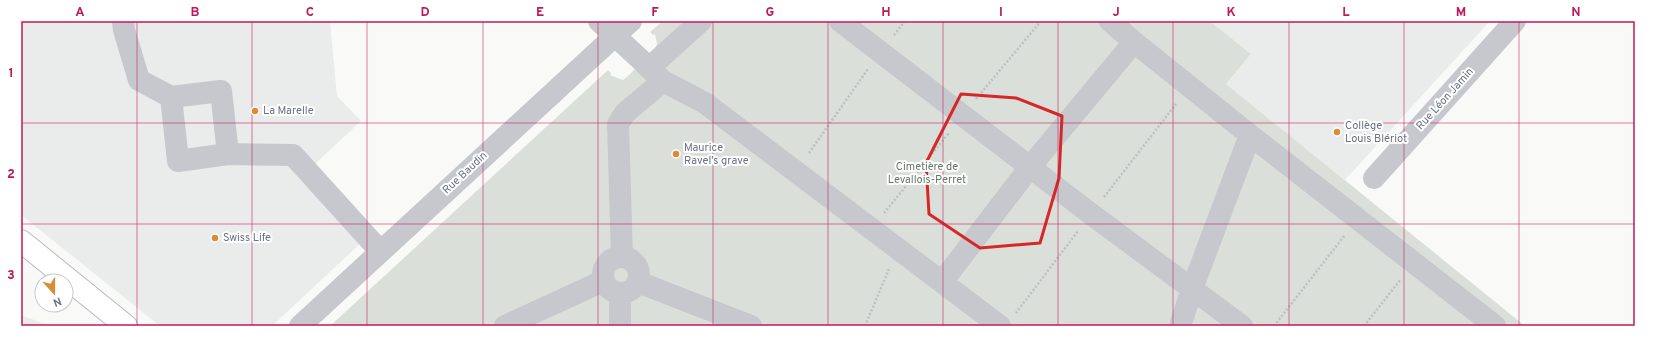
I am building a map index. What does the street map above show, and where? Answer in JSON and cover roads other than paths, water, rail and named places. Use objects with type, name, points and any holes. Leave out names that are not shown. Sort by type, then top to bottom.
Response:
[{"type":"main road","points":[[21,241],[126,326]]},
{"type":"street","points":[[123,21],[124,30],[139,80],[172,97],[221,91],[228,154]]},
{"type":"street","points":[[599,21],[650,69],[704,103],[1000,326]]},
{"type":"street","name":"Rue Baudin","points":[[300,326],[631,21]]},
{"type":"street","points":[[622,257],[618,124],[650,69],[701,21]]},
{"type":"street","points":[[840,21],[1030,167],[1242,326]]},
{"type":"street","points":[[1110,21],[1250,135],[1495,326]]},
{"type":"street","name":"Rue Léon Jamin","points":[[1374,178],[1515,21]]},
{"type":"street","points":[[942,282],[1030,167],[1134,42]]},
{"type":"street","points":[[172,97],[178,161],[228,154],[293,155],[380,251]]},
{"type":"street","points":[[1180,326],[1192,289],[1250,135]]},
{"type":"street","points":[[505,326],[612,287],[627,292],[634,288],[638,282],[638,268],[628,258],[622,257],[613,259],[604,266],[602,275],[612,287],[620,326]]},
{"type":"street","points":[[638,282],[751,326]]},
{"type":"place","name":"La Marelle","points":[[255,111]]},
{"type":"place","name":"Collège Louis Blériot","points":[[1337,132]]},
{"type":"place","name":"Maurice Ravel’s grave","points":[[676,154]]},
{"type":"place","name":"Swiss Life","points":[[215,238]]},
{"type":"park label","name":"Cimetière de Levallois-Perret","points":[[927,173]]}]
